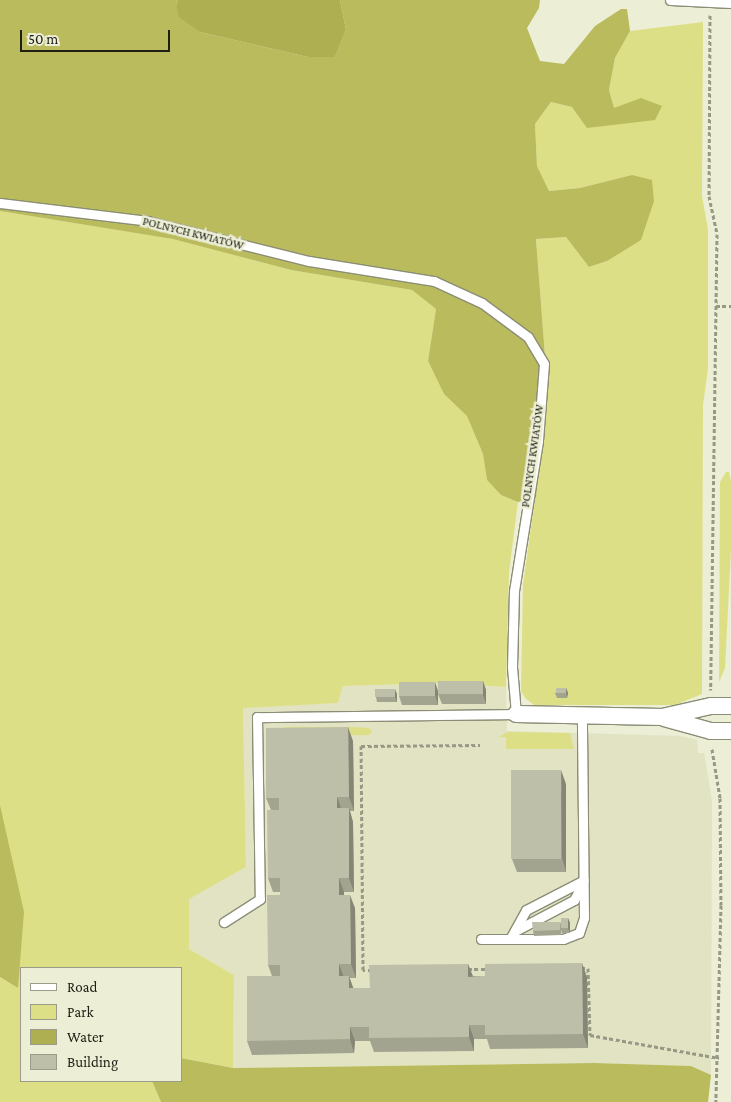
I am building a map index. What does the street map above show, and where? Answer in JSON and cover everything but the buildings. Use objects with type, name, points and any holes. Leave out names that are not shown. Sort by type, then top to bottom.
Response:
[{"type":"street","points":[[516,714],[662,717],[711,706],[731,706]]},
{"type":"street","points":[[662,717],[711,731],[731,731]]},
{"type":"lane","points":[[670,0],[731,4]]},
{"type":"lane","name":"POLNYCH KWIATÓW","points":[[0,203],[148,222],[309,261],[434,281],[482,303],[528,337],[544,364],[538,441],[514,591],[512,667],[516,714]]},
{"type":"lane","points":[[224,922],[260,899],[257,717],[516,714]]},
{"type":"lane","points":[[480,939],[512,935],[563,939],[579,933],[584,918],[582,715]]},
{"type":"lane","points":[[512,935],[574,900],[584,880]]},
{"type":"lane","points":[[512,935],[526,910],[584,880]]},
{"type":"path","points":[[710,12],[709,196],[717,234],[711,691]]},
{"type":"path","points":[[716,306],[731,306]]},
{"type":"path","points":[[711,741],[720,798],[719,1058],[716,1102]]},
{"type":"path","points":[[383,970],[363,970],[361,746],[480,744]]},
{"type":"path","points":[[579,968],[588,968],[590,1035],[719,1058]]},
{"type":"path","points":[[461,969],[490,969]]},
{"type":"shaded area","points":[[0,0],[178,0],[176,6],[200,32],[308,57],[335,57],[346,30],[340,0],[540,0],[539,8],[527,28],[540,61],[564,64],[595,26],[621,9],[627,9],[630,31],[615,58],[609,90],[614,108],[641,98],[662,106],[655,120],[587,128],[572,107],[551,102],[535,124],[537,166],[549,191],[580,188],[632,175],[652,180],[654,201],[641,240],[607,261],[589,267],[566,237],[536,239],[546,369],[536,498],[518,502],[501,495],[487,480],[483,454],[467,416],[444,394],[428,361],[436,309],[412,290],[291,270],[173,239],[0,211]]},
{"type":"shaded area","points":[[445,683],[506,687],[507,731],[680,736],[697,740],[698,753],[704,753],[712,801],[711,1075],[691,1066],[594,1063],[233,1068],[234,975],[189,949],[189,898],[246,867],[243,707],[338,703],[343,686]]},
{"type":"shaded area","points":[[0,805],[24,912],[18,988],[0,977]]},
{"type":"shaded area","points":[[182,1058],[233,1068],[594,1063],[691,1066],[711,1075],[708,1102],[161,1102],[152,1082],[182,1082]]},
{"type":"green space","points":[[703,22],[702,196],[708,229],[708,369],[703,405],[702,694],[675,705],[534,705],[525,698],[521,691],[523,585],[541,455],[546,369],[536,239],[566,237],[589,267],[607,261],[632,175],[580,188],[549,191],[537,166],[535,124],[551,102],[572,107],[614,108],[609,90],[615,58],[630,31]]},
{"type":"green space","points":[[0,211],[174,239],[291,270],[412,290],[436,309],[428,361],[444,394],[467,416],[483,454],[487,480],[501,495],[518,502],[509,572],[506,687],[445,683],[343,686],[338,703],[243,708],[246,867],[189,899],[189,949],[234,975],[233,1068],[182,1058],[182,967],[20,967],[20,1082],[152,1082],[161,1102],[0,1102],[0,977],[18,988],[0,805]]},
{"type":"green space","points":[[726,472],[729,472],[731,482],[731,549],[725,668],[719,682],[720,482]]},
{"type":"green space","points":[[285,727],[352,727],[369,728],[372,732],[369,735],[274,737]]},
{"type":"green space","points":[[508,732],[570,733],[574,749],[506,749],[506,737],[498,737]]},
{"type":"water","points":[[178,0],[340,0],[346,30],[335,57],[308,57],[200,32],[179,17],[176,6]]}]
